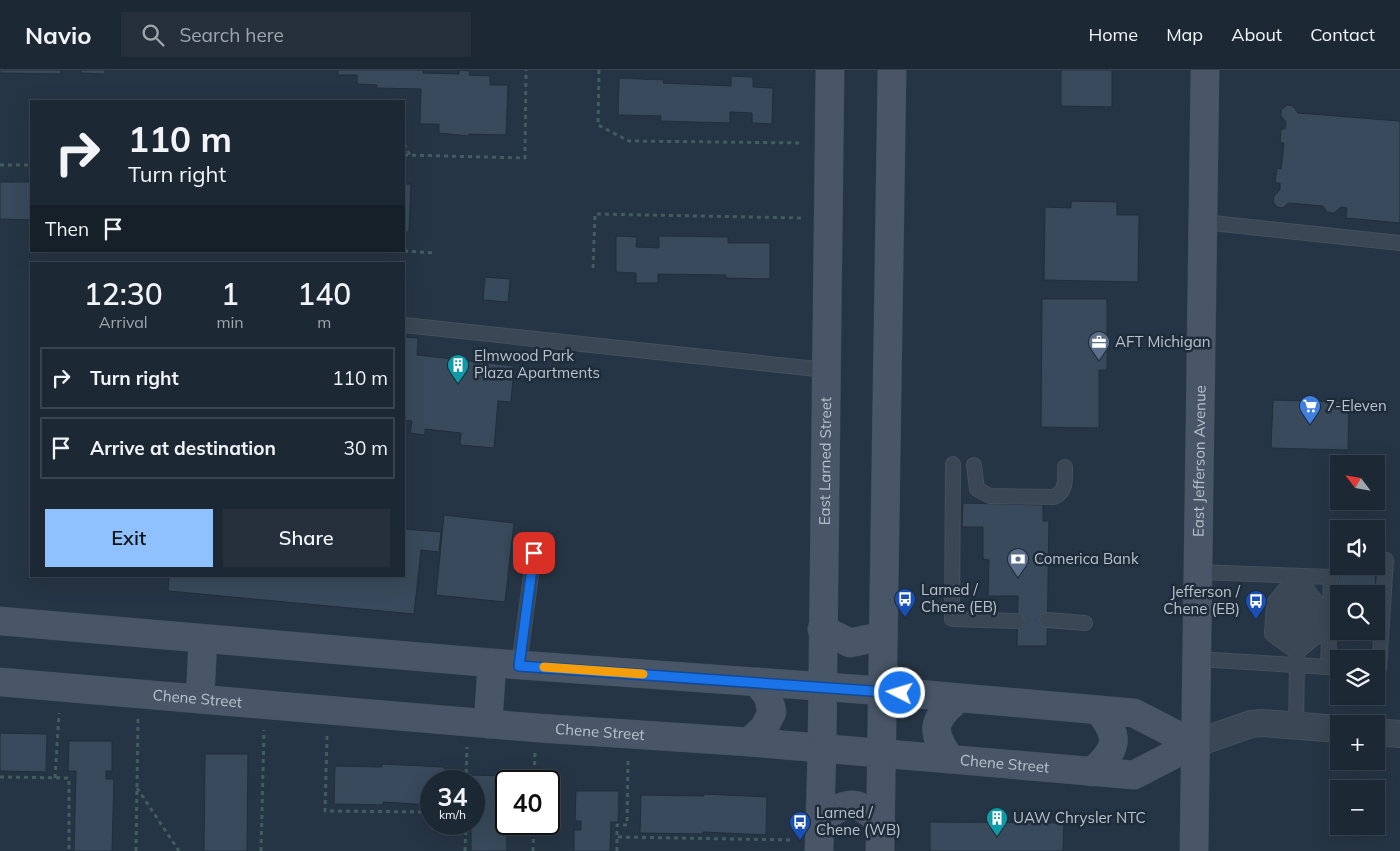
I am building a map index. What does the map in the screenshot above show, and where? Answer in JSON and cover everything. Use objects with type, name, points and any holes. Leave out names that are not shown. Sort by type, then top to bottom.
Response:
[{"type":"street","name":"East Larned Street","points":[[819,851],[822,750],[830,70]]},
{"type":"street","points":[[880,851],[892,70]]},
{"type":"street","name":"East Jefferson Avenue","points":[[1194,851],[1194,744],[1205,70]]},
{"type":"street","points":[[0,621],[492,664],[883,691],[1134,713],[1194,744]]},
{"type":"street","points":[[822,629],[850,643],[883,636]]},
{"type":"street","points":[[200,699],[202,639]]},
{"type":"street","points":[[488,724],[492,664]]},
{"type":"street","name":"Chene Street","points":[[0,682],[488,724],[749,742],[822,750],[1092,772],[1140,774],[1194,744],[1251,724],[1330,728]]},
{"type":"street","points":[[749,742],[764,728],[772,712],[768,696],[757,682]]},
{"type":"street","points":[[950,759],[939,743],[935,726],[942,712],[958,699]]},
{"type":"street","points":[[1092,772],[1108,757],[1115,742],[1111,726],[1099,711]]},
{"type":"street","points":[[1385,733],[1400,734]]},
{"type":"street","points":[[819,822],[834,809],[851,804],[866,809],[880,824]]},
{"type":"lane","points":[[1203,222],[1400,242]]},
{"type":"lane","points":[[405,325],[826,370]]},
{"type":"lane","points":[[953,464],[952,619],[1017,621]]},
{"type":"lane","points":[[974,465],[977,489],[984,495],[999,496],[1054,497],[1064,488],[1065,467]]},
{"type":"lane","points":[[519,666],[534,553]]},
{"type":"lane","points":[[1380,650],[1386,560]]},
{"type":"lane","points":[[1197,572],[1331,577],[1333,650]]},
{"type":"lane","points":[[1296,576],[1285,603],[1285,635],[1296,658],[1296,725]]},
{"type":"lane","points":[[1296,576],[1318,604],[1318,635],[1296,658]]},
{"type":"lane","points":[[1048,620],[1085,623]]},
{"type":"lane","points":[[1196,659],[1296,658],[1330,666]]},
{"type":"path","points":[[405,155],[525,158],[526,70]]},
{"type":"path","points":[[599,70],[598,125],[629,141],[804,143]]},
{"type":"path","points":[[405,146],[410,156]]},
{"type":"path","points":[[0,164],[30,165]]},
{"type":"path","points":[[593,268],[595,214],[802,218]]},
{"type":"path","points":[[405,251],[436,253]]},
{"type":"path","points":[[136,851],[138,694]]},
{"type":"path","points":[[55,778],[59,713]]},
{"type":"path","points":[[261,851],[264,730]]},
{"type":"path","points":[[327,734],[325,811],[420,812]]},
{"type":"path","points":[[466,770],[467,746]]},
{"type":"path","points":[[534,770],[535,752]]},
{"type":"path","points":[[617,851],[617,825],[627,825],[628,761]]},
{"type":"path","points":[[0,777],[69,778],[68,851]]},
{"type":"path","points":[[137,787],[179,851]]},
{"type":"path","points":[[465,851],[466,835]]},
{"type":"path","points":[[533,851],[534,835]]},
{"type":"path","points":[[618,837],[794,840]]},
{"type":"building","points":[[0,70],[61,70],[61,74],[0,73]]},
{"type":"building","points":[[81,70],[105,70],[105,74],[81,73]]},
{"type":"building","points":[[338,70],[423,70],[423,73],[459,74],[459,70],[470,71],[469,75],[490,76],[490,85],[508,85],[506,135],[469,134],[468,136],[439,133],[439,124],[420,124],[421,89],[376,88],[377,85],[357,84],[357,75],[338,75]]},
{"type":"building","points":[[1061,70],[1112,70],[1112,107],[1061,106]]},
{"type":"building","points":[[731,76],[753,77],[753,87],[773,88],[772,124],[752,123],[752,113],[730,112],[730,123],[660,121],[661,116],[618,115],[619,78],[664,80],[663,83],[731,86]]},
{"type":"building","points":[[1287,105],[1293,106],[1298,113],[1400,121],[1400,223],[1346,218],[1347,208],[1341,207],[1334,213],[1327,212],[1323,206],[1288,203],[1283,208],[1277,207],[1273,202],[1274,196],[1280,190],[1280,183],[1275,183],[1277,168],[1281,169],[1284,143],[1280,143],[1281,129],[1285,129],[1286,122],[1281,116],[1281,110]]},
{"type":"building","points":[[0,182],[30,182],[30,220],[0,219]]},
{"type":"building","points":[[405,184],[411,184],[409,232],[405,232]]},
{"type":"building","points":[[1071,201],[1117,202],[1117,215],[1139,215],[1138,282],[1044,280],[1045,207],[1071,208]]},
{"type":"building","points":[[616,236],[637,237],[636,247],[659,248],[659,236],[728,237],[728,243],[770,243],[770,279],[726,278],[726,275],[658,274],[658,283],[636,283],[636,273],[616,272]]},
{"type":"building","points":[[485,277],[510,279],[508,302],[483,300]]},
{"type":"building","points":[[1042,299],[1107,299],[1107,370],[1099,370],[1099,428],[1041,427]]},
{"type":"building","name":"Elmwood Park Plaza Apartments","points":[[405,337],[418,338],[417,355],[514,366],[511,402],[498,401],[494,448],[460,445],[461,433],[425,429],[425,435],[410,433],[412,421],[405,420]]},
{"type":"building","name":"7-Eleven","points":[[1273,400],[1349,402],[1348,450],[1271,448]]},
{"type":"building","name":"Comerica Bank","points":[[963,503],[1043,505],[1043,521],[1049,521],[1047,646],[1017,646],[1018,596],[988,596],[989,560],[983,559],[983,527],[962,527]]},
{"type":"building","points":[[444,515],[514,523],[505,602],[436,595]]},
{"type":"building","points":[[405,529],[441,532],[439,552],[421,550],[414,614],[168,591],[169,577],[405,577]]},
{"type":"building","points":[[1339,575],[1375,575],[1376,585],[1338,585]]},
{"type":"building","points":[[0,733],[47,734],[46,772],[0,771]]},
{"type":"building","points":[[69,741],[112,741],[112,771],[106,771],[106,779],[114,779],[112,851],[74,851],[76,771],[68,771]]},
{"type":"building","points":[[205,754],[248,754],[247,851],[204,851]]},
{"type":"building","points":[[382,764],[445,767],[445,770],[420,770],[420,804],[383,802],[383,805],[334,804],[335,766],[382,767]]},
{"type":"building","points":[[485,775],[495,776],[495,835],[507,835],[507,851],[471,851],[471,835],[485,835]]},
{"type":"building","points":[[576,791],[619,791],[618,822],[611,822],[610,851],[574,851],[574,830],[581,830],[581,821],[575,821]]},
{"type":"building","points":[[704,794],[767,797],[766,835],[703,832],[703,834],[640,833],[641,795],[704,796]]},
{"type":"building","name":"UAW Chrysler NTC","points":[[930,822],[1064,823],[1063,851],[930,851]]},
{"type":"slow traffic","points":[[544,667],[643,674]]},
{"type":"place","name":"AFT Michigan","points":[[1099,361]]},
{"type":"place","name":"Elmwood Park Plaza Apartments","points":[[458,384]]},
{"type":"place","name":"7-Eleven","points":[[1310,425]]},
{"type":"place","name":"Comerica Bank","points":[[1018,578]]},
{"type":"place","name":"Larned / Chene (EB)","points":[[905,618]]},
{"type":"place","name":"Jefferson / Chene (EB)","points":[[1256,620]]},
{"type":"place","name":"UAW Chrysler NTC","points":[[997,837]]},
{"type":"place","name":"Larned / Chene (WB)","points":[[800,841]]},
{"type":"route","points":[[534,553],[522,632],[519,666],[900,693]]}]
